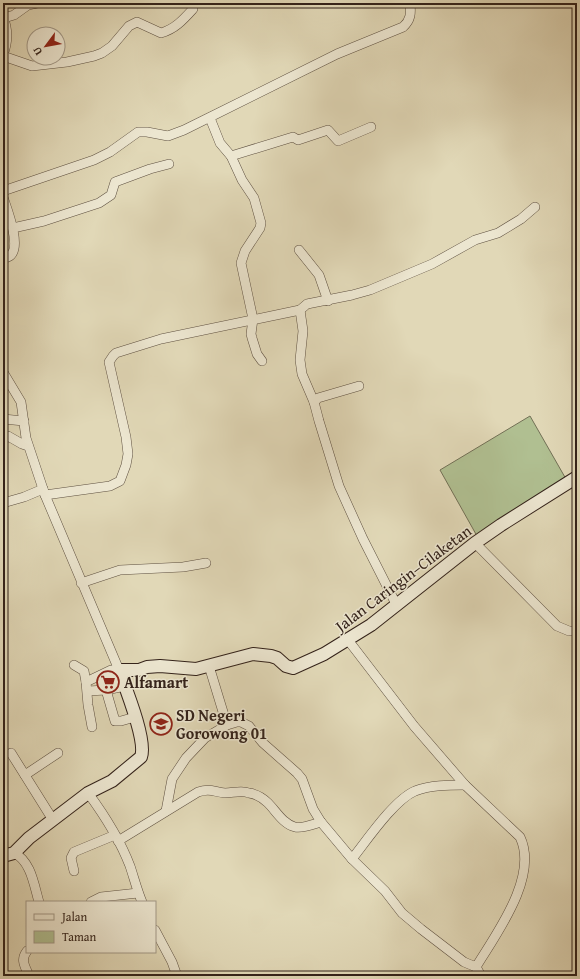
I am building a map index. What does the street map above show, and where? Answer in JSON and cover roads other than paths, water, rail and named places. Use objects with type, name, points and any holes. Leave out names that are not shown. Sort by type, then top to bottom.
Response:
[{"type":"street","points":[[38,3],[28,5],[14,15],[3,17],[7,35],[3,55],[32,66],[67,62],[102,53],[112,46],[129,26],[137,22],[161,33],[168,31],[180,24],[193,9],[192,3]]},
{"type":"street","points":[[3,191],[94,160],[110,152],[138,132],[168,136],[210,118],[337,54],[403,27],[408,23],[411,14],[410,3]]},
{"type":"street","points":[[210,118],[220,143],[231,156],[242,180],[254,198],[261,223],[260,228],[245,251],[241,263],[253,319],[251,334],[253,345],[262,361]]},
{"type":"street","points":[[231,156],[293,137],[298,140],[328,130],[338,141],[371,127]]},
{"type":"street","points":[[13,228],[44,221],[99,203],[111,195],[115,182],[150,169],[169,164]]},
{"type":"street","points":[[3,197],[13,228],[14,249],[11,255],[3,259]]},
{"type":"street","points":[[3,503],[44,492],[110,486],[120,481],[124,473],[128,454],[126,436],[109,366],[109,362],[116,353],[162,338],[300,310],[307,304],[328,301],[370,290],[432,264],[475,240],[498,233],[521,219],[535,207]]},
{"type":"street","points":[[299,250],[319,275],[328,301]]},
{"type":"street","points":[[300,310],[303,331],[300,360],[302,374],[314,402],[339,486],[363,539],[397,606]]},
{"type":"street","points":[[3,372],[16,391],[21,402],[28,446],[44,492],[81,583],[120,670],[135,716],[143,752],[141,757],[112,780],[88,793],[9,854]]},
{"type":"street","points":[[314,402],[318,398],[359,386]]},
{"type":"street","points":[[3,419],[24,420]]},
{"type":"street","points":[[3,440],[4,437],[8,436],[28,446]]},
{"type":"street","name":"Jalan Caringin–Cilaketan","points":[[120,670],[139,670],[147,667],[160,666],[196,669],[253,654],[277,658],[286,666],[293,668],[324,654],[348,640],[397,606],[501,524],[577,478]]},
{"type":"street","points":[[475,543],[557,626],[577,632]]},
{"type":"street","points":[[81,583],[120,570],[183,567],[206,563]]},
{"type":"street","points":[[348,640],[414,726],[464,785],[520,836],[524,845],[525,852],[523,874],[519,892],[511,909],[476,967]]},
{"type":"street","points":[[74,665],[84,671],[92,727]]},
{"type":"street","points":[[208,666],[227,725]]},
{"type":"street","points":[[87,687],[111,670],[120,670]]},
{"type":"street","points":[[87,687],[106,690],[125,686]]},
{"type":"street","points":[[106,690],[115,721],[121,721],[135,716]]},
{"type":"street","points":[[166,811],[172,779],[186,758],[205,738],[227,725],[237,722],[241,722],[249,726],[263,743],[297,772],[302,779],[313,809],[352,859],[385,891],[402,912],[422,930],[464,962],[476,967],[481,976]]},
{"type":"street","points":[[10,753],[53,820]]},
{"type":"street","points":[[25,775],[58,753]]},
{"type":"street","points":[[352,859],[383,819],[405,798],[415,791],[441,785],[464,785]]},
{"type":"street","points":[[74,871],[71,858],[74,852],[117,838],[204,790],[224,793],[248,792],[262,798],[284,821],[290,826],[297,828],[322,822]]},
{"type":"street","points":[[88,793],[104,813],[117,838],[130,866],[142,901]]},
{"type":"street","points":[[9,854],[21,856],[26,862],[39,901]]},
{"type":"street","points":[[93,901],[101,897],[138,893]]},
{"type":"street","points":[[156,932],[172,962],[177,976]]},
{"type":"street","points":[[26,952],[23,956],[29,976]]},
{"type":"place","name":"Alfamart","points":[[108,682]]},
{"type":"place","name":"SD Negeri Gorowong 01","points":[[161,724]]}]
